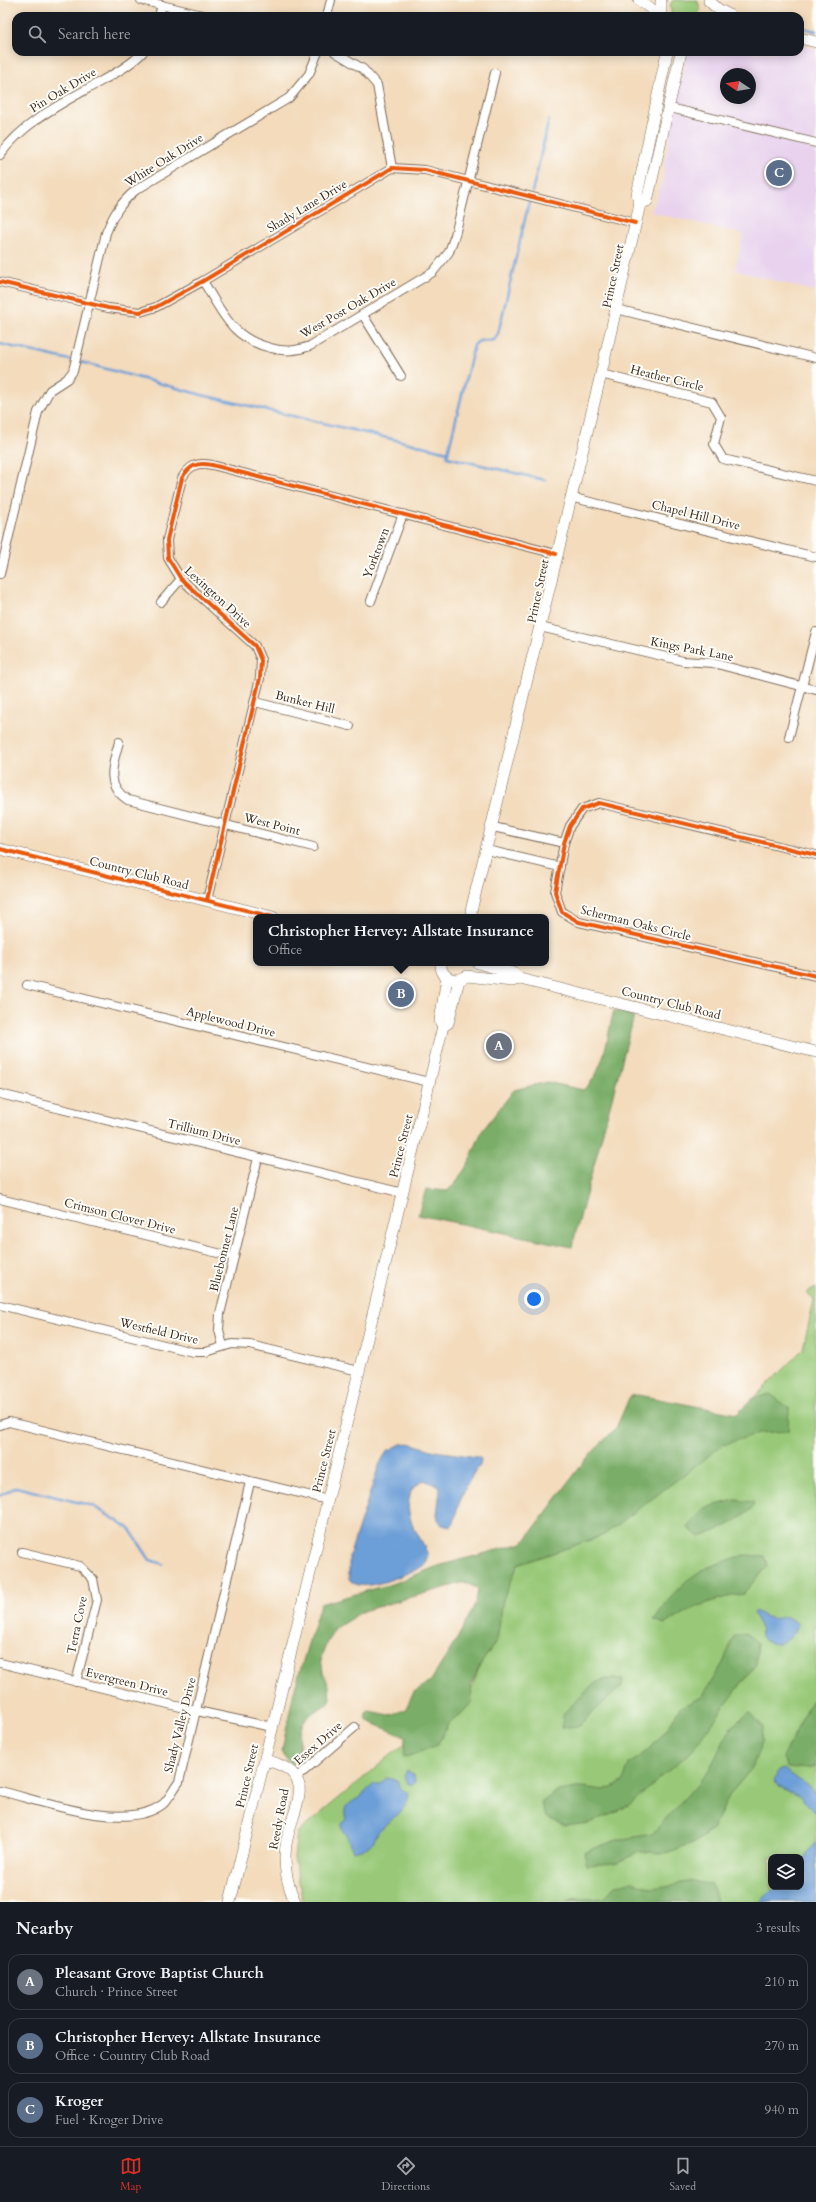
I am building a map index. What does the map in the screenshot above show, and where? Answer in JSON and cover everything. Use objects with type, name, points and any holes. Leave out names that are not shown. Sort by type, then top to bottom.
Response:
[{"type":"main road","points":[[639,0],[656,12]]},
{"type":"main road","points":[[661,0],[661,12]]},
{"type":"main road","points":[[708,12],[709,0]]},
{"type":"main road","points":[[709,0],[718,9],[724,12]]},
{"type":"main road","points":[[804,39],[816,42]]},
{"type":"main road","name":"Prince Street","points":[[644,200],[643,187],[650,155],[648,146],[666,56]]},
{"type":"main road","name":"Prince Street","points":[[469,914],[493,827],[556,554],[601,374],[635,223],[644,200],[670,108],[680,56]]},
{"type":"main road","name":"Country Club Road","points":[[0,849],[262,914]]},
{"type":"main road","points":[[439,966],[447,977]]},
{"type":"main road","name":"Prince Street","points":[[230,1902],[443,1026],[448,1023],[463,978],[471,969],[471,966]]},
{"type":"main road","name":"Country Club Road","points":[[488,966],[513,973],[520,979],[816,1052]]},
{"type":"main road","name":"Prince Street","points":[[443,1026],[440,1021],[447,977]]},
{"type":"main road","name":"Country Club Road","points":[[447,977],[512,981],[520,979]]},
{"type":"main road","name":"Reedy Road","points":[[265,1760],[279,1764],[296,1778],[300,1795],[287,1838],[285,1866],[295,1902]]},
{"type":"street","points":[[141,0],[190,12]]},
{"type":"street","points":[[328,12],[331,0]]},
{"type":"street","points":[[161,12],[162,5]]},
{"type":"street","name":"Pin Oak Drive","points":[[0,155],[13,139],[33,122],[129,65],[139,56]]},
{"type":"street","name":"White Oak Drive","points":[[0,574],[38,412],[50,390],[67,379],[73,372],[106,232],[112,218],[128,196],[289,98],[309,74],[316,56]]},
{"type":"street","points":[[342,56],[363,69],[377,85],[392,168],[425,170],[635,223]]},
{"type":"street","name":"West Post Oak Drive","points":[[203,281],[236,332],[259,346],[277,350],[299,350],[310,346],[433,272],[442,264],[449,252],[455,235],[495,73]]},
{"type":"street","points":[[670,108],[816,143]]},
{"type":"street","name":"Shady Lane Drive","points":[[0,282],[125,312],[140,312],[156,307],[203,281],[392,168]]},
{"type":"street","points":[[616,309],[816,358]]},
{"type":"street","points":[[363,315],[401,376]]},
{"type":"street","name":"Heather Circle","points":[[601,374],[712,402],[721,417],[714,444],[723,459],[816,482]]},
{"type":"street","name":"Lexington Drive","points":[[208,900],[262,669],[260,653],[248,638],[181,579],[168,558],[167,540],[182,478],[193,465],[202,463],[212,465],[556,554]]},
{"type":"street","name":"Chapel Hill Drive","points":[[570,497],[816,557]]},
{"type":"street","name":"Yorktown","points":[[371,601],[403,514]]},
{"type":"street","points":[[161,602],[181,579]]},
{"type":"street","name":"Kings Park Lane","points":[[540,627],[683,662],[713,663],[816,690]]},
{"type":"street","points":[[789,737],[816,632]]},
{"type":"street","name":"Bunker Hill","points":[[255,702],[350,726]]},
{"type":"street","name":"West Point","points":[[119,742],[112,772],[112,783],[122,796],[134,801],[313,847]]},
{"type":"street","name":"Scherman Oaks Circle","points":[[816,855],[599,803],[582,809],[570,826],[564,844],[555,892],[562,912],[579,922],[816,976]]},
{"type":"street","points":[[493,827],[564,844]]},
{"type":"street","points":[[487,850],[560,867]]},
{"type":"street","name":"Applewood Drive","points":[[27,985],[429,1082]]},
{"type":"street","name":"Trillium Drive","points":[[0,1094],[403,1193]]},
{"type":"street","name":"Bluebonnet Lane","points":[[223,1346],[219,1322],[258,1158]]},
{"type":"street","name":"Crimson Clover Drive","points":[[0,1199],[234,1257]]},
{"type":"street","name":"Westfield Drive","points":[[0,1305],[199,1353],[232,1344],[250,1345],[359,1371]]},
{"type":"street","points":[[0,1425],[9,1422],[328,1500]]},
{"type":"street","name":"Shady Valley Drive","points":[[0,1791],[100,1816],[125,1818],[143,1814],[163,1804],[179,1782],[250,1482]]},
{"type":"street","name":"Terra Cove","points":[[22,1552],[80,1566],[93,1580],[97,1600],[76,1682]]},
{"type":"street","name":"Evergreen Drive","points":[[0,1663],[197,1711],[272,1727]]},
{"type":"street","name":"Essex Drive","points":[[296,1778],[355,1727]]},
{"type":"shaded area","points":[[804,46],[816,49],[816,292],[735,270],[743,234],[651,212],[662,183],[672,120],[686,56],[804,56]]},
{"type":"green space","points":[[673,0],[697,0],[700,7],[699,12],[671,12],[670,5]]},
{"type":"green space","points":[[614,1010],[634,1016],[572,1247],[418,1215],[426,1189],[447,1191],[455,1184],[468,1164],[482,1131],[514,1090],[547,1082],[583,1090],[590,1083],[601,1064]]},
{"type":"green space","points":[[816,1288],[816,1902],[303,1902],[294,1858],[297,1833],[472,1688],[480,1665],[497,1640],[503,1599],[518,1565],[604,1535],[738,1414],[803,1349],[814,1300],[806,1293]]},
{"type":"green space","points":[[770,1394],[789,1408],[788,1431],[759,1433],[723,1445],[604,1535],[518,1565],[503,1599],[497,1640],[480,1665],[471,1685],[472,1702],[461,1714],[448,1723],[438,1745],[404,1757],[405,1737],[368,1721],[365,1718],[366,1713],[369,1711],[389,1715],[405,1710],[414,1692],[430,1682],[457,1639],[475,1605],[478,1589],[465,1582],[363,1611],[336,1628],[327,1642],[321,1658],[323,1672],[329,1686],[330,1701],[309,1715],[304,1722],[301,1728],[299,1757],[296,1767],[286,1759],[282,1750],[294,1691],[320,1604],[395,1583],[438,1566],[523,1543],[587,1458],[616,1428],[630,1396],[638,1395],[737,1414],[752,1399]]},
{"type":"green space","points":[[735,1500],[753,1502],[754,1506],[736,1521],[700,1537],[688,1528],[704,1508]]},
{"type":"green space","points":[[744,1555],[765,1556],[768,1565],[743,1594],[722,1598],[703,1604],[665,1624],[654,1620],[667,1602],[687,1580],[711,1566]]},
{"type":"green space","points":[[745,1633],[758,1643],[756,1664],[693,1749],[629,1806],[589,1823],[565,1826],[546,1817],[541,1803],[557,1791],[583,1787],[604,1790],[623,1782],[629,1764],[651,1748],[669,1726],[680,1707],[702,1697],[723,1663],[734,1636]]},
{"type":"green space","points":[[606,1679],[623,1679],[622,1686],[578,1726],[561,1728],[564,1713],[594,1683]]},
{"type":"green space","points":[[816,1699],[816,1766],[810,1769],[787,1767],[783,1758],[811,1701]]},
{"type":"green space","points":[[750,1712],[763,1727],[762,1742],[752,1768],[730,1794],[713,1829],[693,1844],[665,1853],[639,1852],[616,1863],[587,1865],[584,1852],[617,1840],[652,1834],[708,1772],[731,1727]]},
{"type":"green space","points":[[693,1881],[712,1885],[717,1902],[565,1902],[573,1899],[605,1898],[615,1885],[632,1882],[653,1888]]},
{"type":"water","points":[[409,1443],[435,1451],[477,1457],[481,1459],[480,1466],[466,1486],[458,1505],[454,1521],[450,1527],[442,1525],[438,1519],[437,1514],[440,1490],[438,1486],[424,1480],[412,1489],[408,1508],[412,1524],[428,1555],[424,1565],[418,1569],[382,1583],[372,1585],[355,1584],[349,1579],[349,1557],[379,1465],[387,1451],[401,1444]]},
{"type":"water","points":[[755,1611],[770,1618],[789,1618],[798,1624],[796,1630],[783,1642],[777,1644],[766,1641],[761,1637],[760,1626],[753,1613]]},
{"type":"water","points":[[784,1769],[816,1792],[816,1813],[800,1797],[778,1786],[774,1782],[778,1771]]},
{"type":"water","points":[[407,1770],[414,1775],[415,1781],[413,1784],[408,1784],[404,1777]]},
{"type":"water","points":[[387,1778],[397,1780],[402,1790],[409,1793],[406,1805],[379,1831],[374,1841],[369,1846],[354,1851],[342,1830],[342,1824],[346,1819],[346,1807],[364,1794],[374,1784],[379,1784]]},
{"type":"water","points":[[816,1842],[816,1902],[760,1902],[772,1890],[804,1890],[804,1857]]},
{"type":"waterway","points":[[804,28],[816,31]]},
{"type":"waterway","points":[[532,192],[549,120]]},
{"type":"waterway","points":[[448,452],[474,345],[479,341],[494,340],[498,334],[529,202]]},
{"type":"waterway","points":[[0,344],[70,360]]},
{"type":"waterway","points":[[81,362],[202,395],[448,452],[447,457],[545,480]]},
{"type":"waterway","points":[[0,1496],[16,1487],[93,1506],[129,1528],[150,1560],[163,1564]]},
{"type":"cycle path","points":[[0,282],[108,308],[140,312],[156,307],[203,281],[392,168],[425,170],[635,223]]},
{"type":"cycle path","points":[[207,900],[260,678],[261,660],[255,646],[181,579],[168,558],[167,540],[182,478],[191,467],[198,464],[212,465],[556,554]]},
{"type":"cycle path","points":[[816,855],[599,803],[582,809],[570,826],[564,843],[555,892],[562,912],[579,922],[816,976]]},
{"type":"cycle path","points":[[0,849],[261,914]]},
{"type":"place","name":"Kroger","points":[[779,173]]},
{"type":"place","name":"Christopher Hervey: Allstate Insurance","points":[[401,994]]},
{"type":"place","name":"Pleasant Grove Baptist Church","points":[[499,1046]]}]
